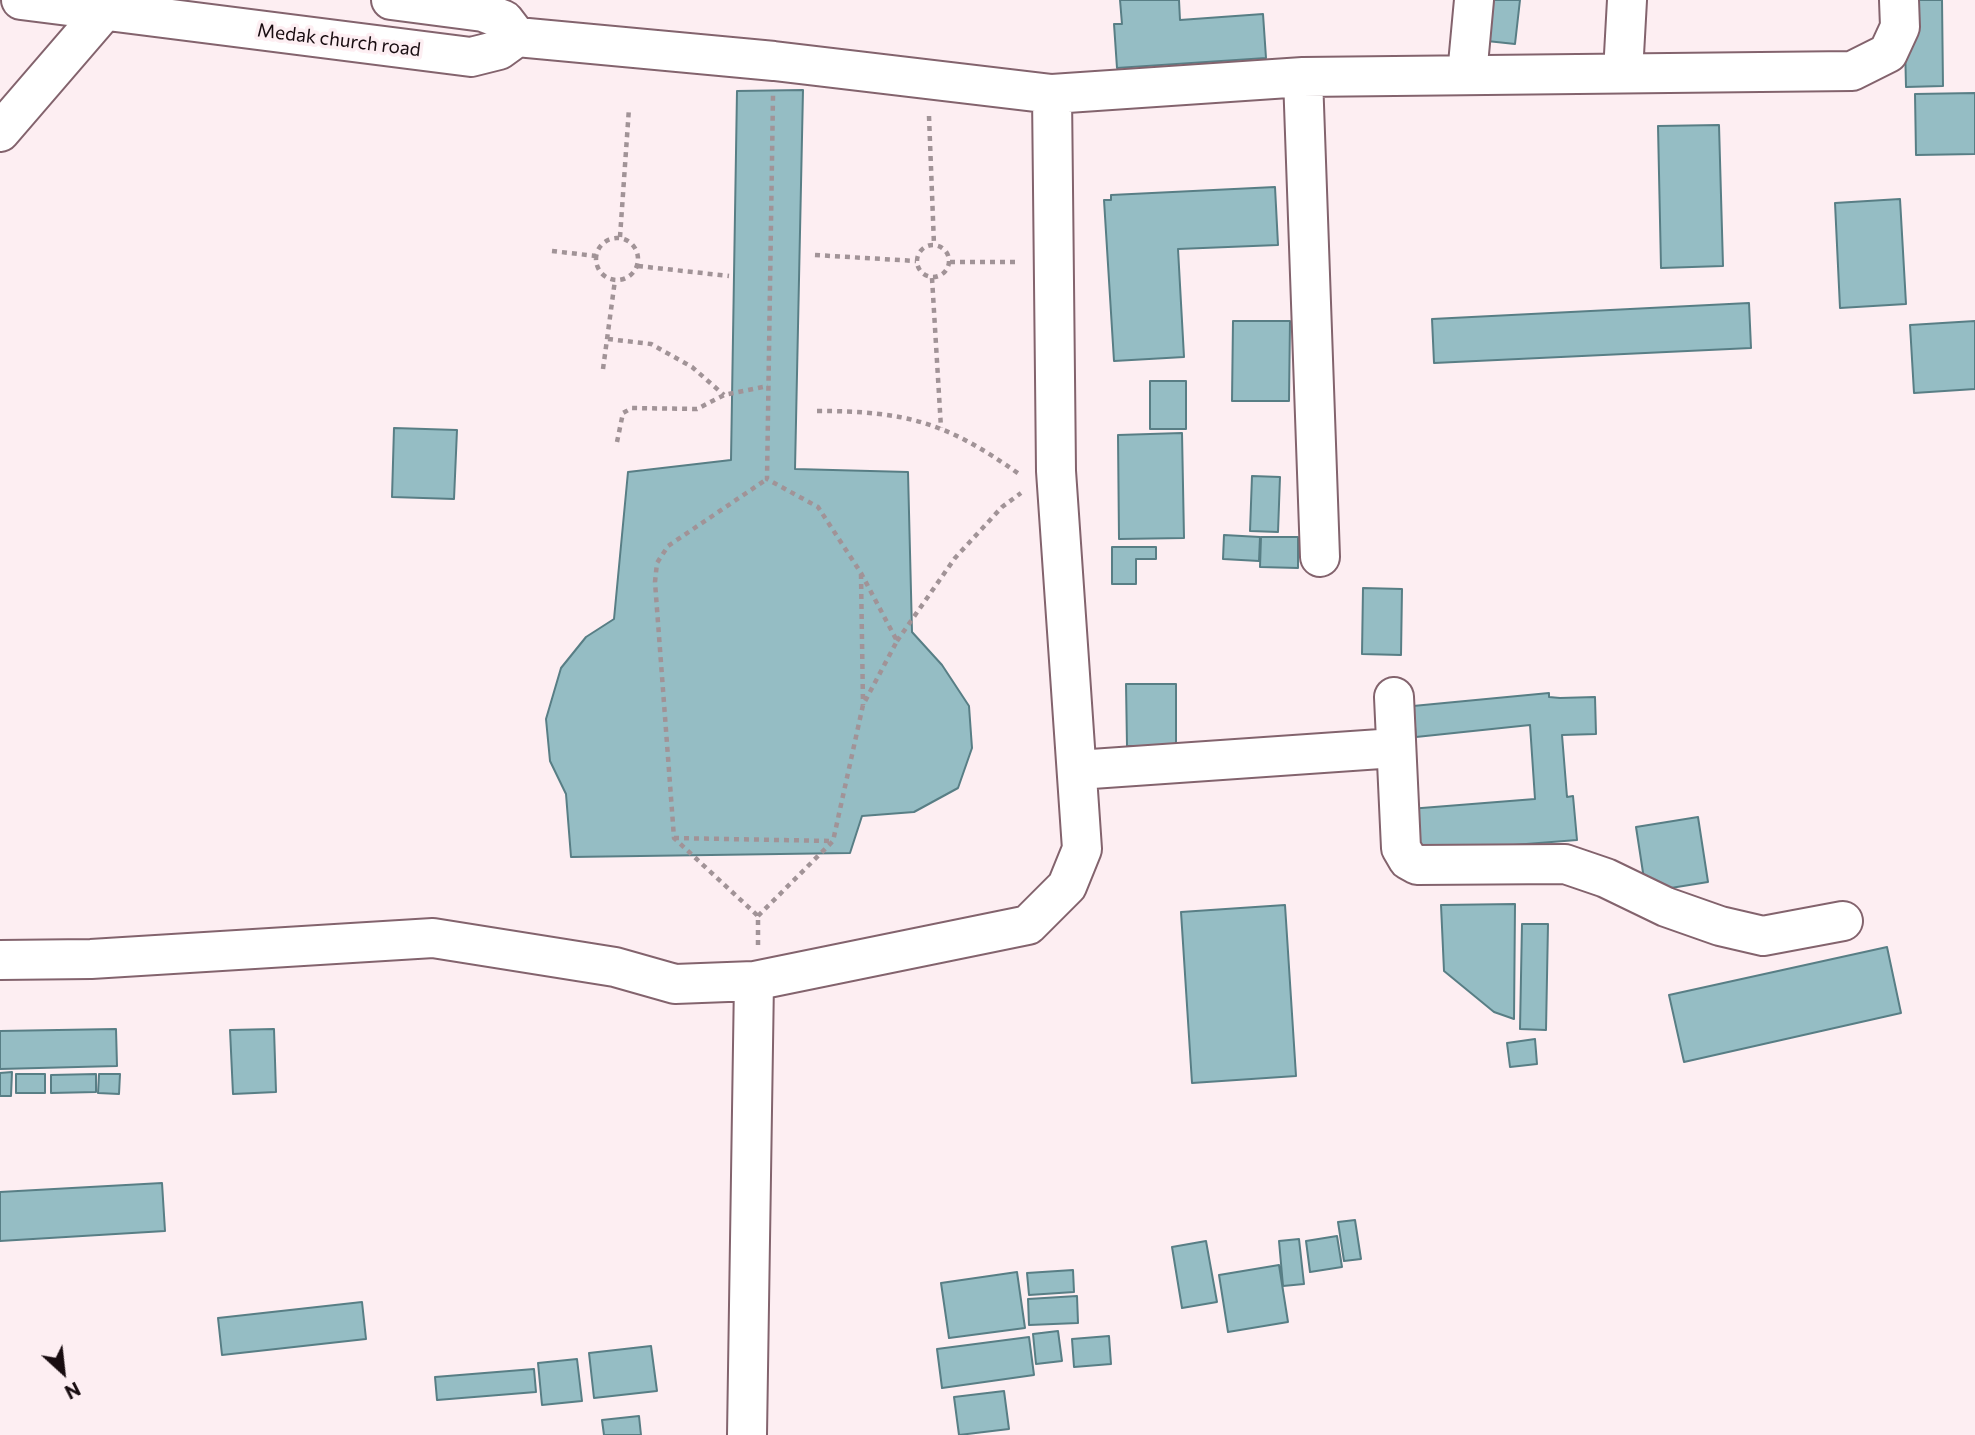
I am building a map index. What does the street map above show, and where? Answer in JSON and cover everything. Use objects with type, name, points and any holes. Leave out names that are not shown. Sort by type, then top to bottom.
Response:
[{"type":"street","name":"Medak church road","points":[[21,0],[106,5],[471,57],[499,50],[517,37]]},
{"type":"street","points":[[391,0],[483,12],[504,20],[517,37],[774,61],[1052,94],[1303,77],[1852,71],[1888,53],[1900,27],[1899,0]]},
{"type":"street","points":[[1467,75],[1474,0]]},
{"type":"street","points":[[1623,74],[1627,0]]},
{"type":"street","points":[[6,117],[106,5]]},
{"type":"street","points":[[1303,77],[1320,557]]},
{"type":"street","points":[[0,960],[91,958],[433,938],[615,967],[675,984],[754,981],[1028,925],[1067,886],[1082,849],[1077,770],[1045,478],[1052,94]]},
{"type":"street","points":[[1394,697],[1401,848],[1408,860],[1417,865],[1565,864],[1606,878],[1666,907],[1720,926],[1763,936],[1843,921]]},
{"type":"street","points":[[1077,770],[1395,748]]},
{"type":"street","points":[[747,1435],[754,981]]},
{"type":"path","points":[[767,479],[774,61]]},
{"type":"path","points":[[620,237],[629,108]]},
{"type":"path","points":[[929,112],[934,245]]},
{"type":"path","points":[[620,237],[636,247],[638,266],[633,274],[615,280],[599,271],[596,256],[602,244],[620,237]]},
{"type":"path","points":[[916,261],[925,246],[934,245],[942,247],[950,262]]},
{"type":"path","points":[[552,251],[596,256]]},
{"type":"path","points":[[815,255],[916,261]]},
{"type":"path","points":[[916,261],[924,275],[932,278],[941,276],[950,262]]},
{"type":"path","points":[[950,262],[1033,262]]},
{"type":"path","points":[[638,266],[730,276]]},
{"type":"path","points":[[932,278],[941,428]]},
{"type":"path","points":[[603,369],[615,280]]},
{"type":"path","points":[[608,339],[651,344],[692,367],[724,395]]},
{"type":"path","points":[[617,442],[623,413],[627,410],[697,409],[724,395],[768,386]]},
{"type":"path","points":[[817,411],[902,415],[941,428],[1045,478],[1002,507],[955,558],[897,641],[863,705]]},
{"type":"path","points":[[767,479],[818,507],[861,573],[897,641]]},
{"type":"path","points":[[759,934],[758,916],[674,838],[655,582],[657,563],[668,546],[767,479]]},
{"type":"path","points":[[758,916],[833,841],[863,705],[861,573]]},
{"type":"path","points":[[674,838],[833,841]]},
{"type":"building","points":[[1120,0],[1179,0],[1180,20],[1263,14],[1266,58],[1117,68],[1114,24],[1122,24]]},
{"type":"building","points":[[1491,0],[1520,0],[1515,44],[1487,41]]},
{"type":"building","points":[[1904,0],[1942,0],[1943,86],[1906,87]]},
{"type":"building","points":[[803,90],[795,469],[908,472],[912,632],[942,665],[969,706],[972,748],[958,788],[914,812],[862,816],[850,853],[571,857],[566,794],[550,761],[546,719],[561,668],[586,637],[614,619],[628,472],[731,460],[737,91]]},
{"type":"building","points":[[1975,93],[1975,154],[1916,155],[1915,94]]},
{"type":"building","points":[[1719,125],[1723,266],[1661,268],[1658,126]]},
{"type":"building","points":[[1275,187],[1278,245],[1178,249],[1184,357],[1114,361],[1104,200],[1111,200],[1111,195]]},
{"type":"building","points":[[1900,199],[1906,304],[1840,308],[1835,203]]},
{"type":"building","points":[[1749,303],[1751,348],[1434,363],[1432,319]]},
{"type":"building","points":[[1233,321],[1290,321],[1289,401],[1232,401]]},
{"type":"building","points":[[1975,321],[1975,389],[1914,393],[1910,325]]},
{"type":"building","points":[[1150,381],[1186,381],[1186,429],[1150,429]]},
{"type":"building","points":[[394,428],[457,430],[454,499],[392,497]]},
{"type":"building","points":[[1182,433],[1184,538],[1119,539],[1118,435]]},
{"type":"building","points":[[1252,476],[1280,477],[1278,532],[1250,531]]},
{"type":"building","points":[[1224,535],[1260,537],[1259,561],[1223,559]]},
{"type":"building","points":[[1261,537],[1298,537],[1298,568],[1260,567]]},
{"type":"building","points":[[1112,547],[1156,547],[1156,559],[1136,559],[1136,584],[1112,584]]},
{"type":"building","points":[[1363,588],[1402,589],[1401,655],[1362,654]]},
{"type":"building","points":[[1126,684],[1176,684],[1176,746],[1127,746]]},
{"type":"building","points":[[1549,693],[1549,697],[1560,698],[1595,697],[1596,734],[1562,735],[1567,797],[1573,796],[1577,840],[1412,853],[1409,809],[1535,799],[1530,725],[1416,737],[1413,706]]},
{"type":"building","points":[[1698,817],[1708,882],[1646,892],[1636,827]]},
{"type":"building","points":[[1515,904],[1514,1019],[1494,1012],[1444,971],[1441,905]]},
{"type":"building","points":[[1285,905],[1296,1076],[1192,1083],[1181,912]]},
{"type":"building","points":[[1522,924],[1548,924],[1546,1030],[1520,1029]]},
{"type":"building","points":[[1887,947],[1901,1013],[1684,1062],[1669,995]]},
{"type":"building","points":[[116,1029],[117,1066],[0,1069],[0,1031]]},
{"type":"building","points":[[274,1029],[276,1092],[233,1094],[230,1030]]},
{"type":"building","points":[[1535,1039],[1537,1064],[1510,1067],[1507,1043]]},
{"type":"building","points":[[12,1072],[11,1096],[0,1096],[0,1073]]},
{"type":"building","points":[[16,1074],[45,1074],[45,1093],[16,1093]]},
{"type":"building","points":[[96,1074],[96,1092],[51,1093],[51,1075]]},
{"type":"building","points":[[99,1074],[120,1074],[119,1094],[98,1093]]},
{"type":"building","points":[[162,1183],[165,1231],[0,1241],[0,1192]]},
{"type":"building","points":[[1355,1220],[1361,1259],[1344,1261],[1338,1222]]},
{"type":"building","points":[[1337,1236],[1342,1267],[1310,1272],[1306,1241]]},
{"type":"building","points":[[1299,1239],[1304,1284],[1283,1286],[1279,1241]]},
{"type":"building","points":[[1206,1241],[1217,1302],[1182,1308],[1172,1247]]},
{"type":"building","points":[[1279,1265],[1288,1322],[1228,1332],[1219,1275]]},
{"type":"building","points":[[1073,1270],[1074,1292],[1029,1295],[1027,1273]]},
{"type":"building","points":[[1017,1272],[1025,1328],[949,1338],[941,1283]]},
{"type":"building","points":[[1077,1296],[1078,1323],[1029,1325],[1028,1299]]},
{"type":"building","points":[[362,1302],[366,1339],[222,1355],[218,1318]]},
{"type":"building","points":[[1058,1331],[1062,1361],[1036,1364],[1033,1334]]},
{"type":"building","points":[[1109,1336],[1111,1364],[1074,1367],[1072,1339]]},
{"type":"building","points":[[1029,1337],[1034,1375],[942,1388],[937,1349]]},
{"type":"building","points":[[651,1346],[657,1391],[594,1398],[589,1353]]},
{"type":"building","points":[[577,1359],[582,1401],[542,1405],[538,1363]]},
{"type":"building","points":[[534,1369],[536,1392],[437,1400],[435,1377]]},
{"type":"building","points":[[1004,1391],[1009,1429],[959,1435],[954,1397]]},
{"type":"building","points":[[639,1416],[641,1435],[604,1435],[602,1420]]}]
